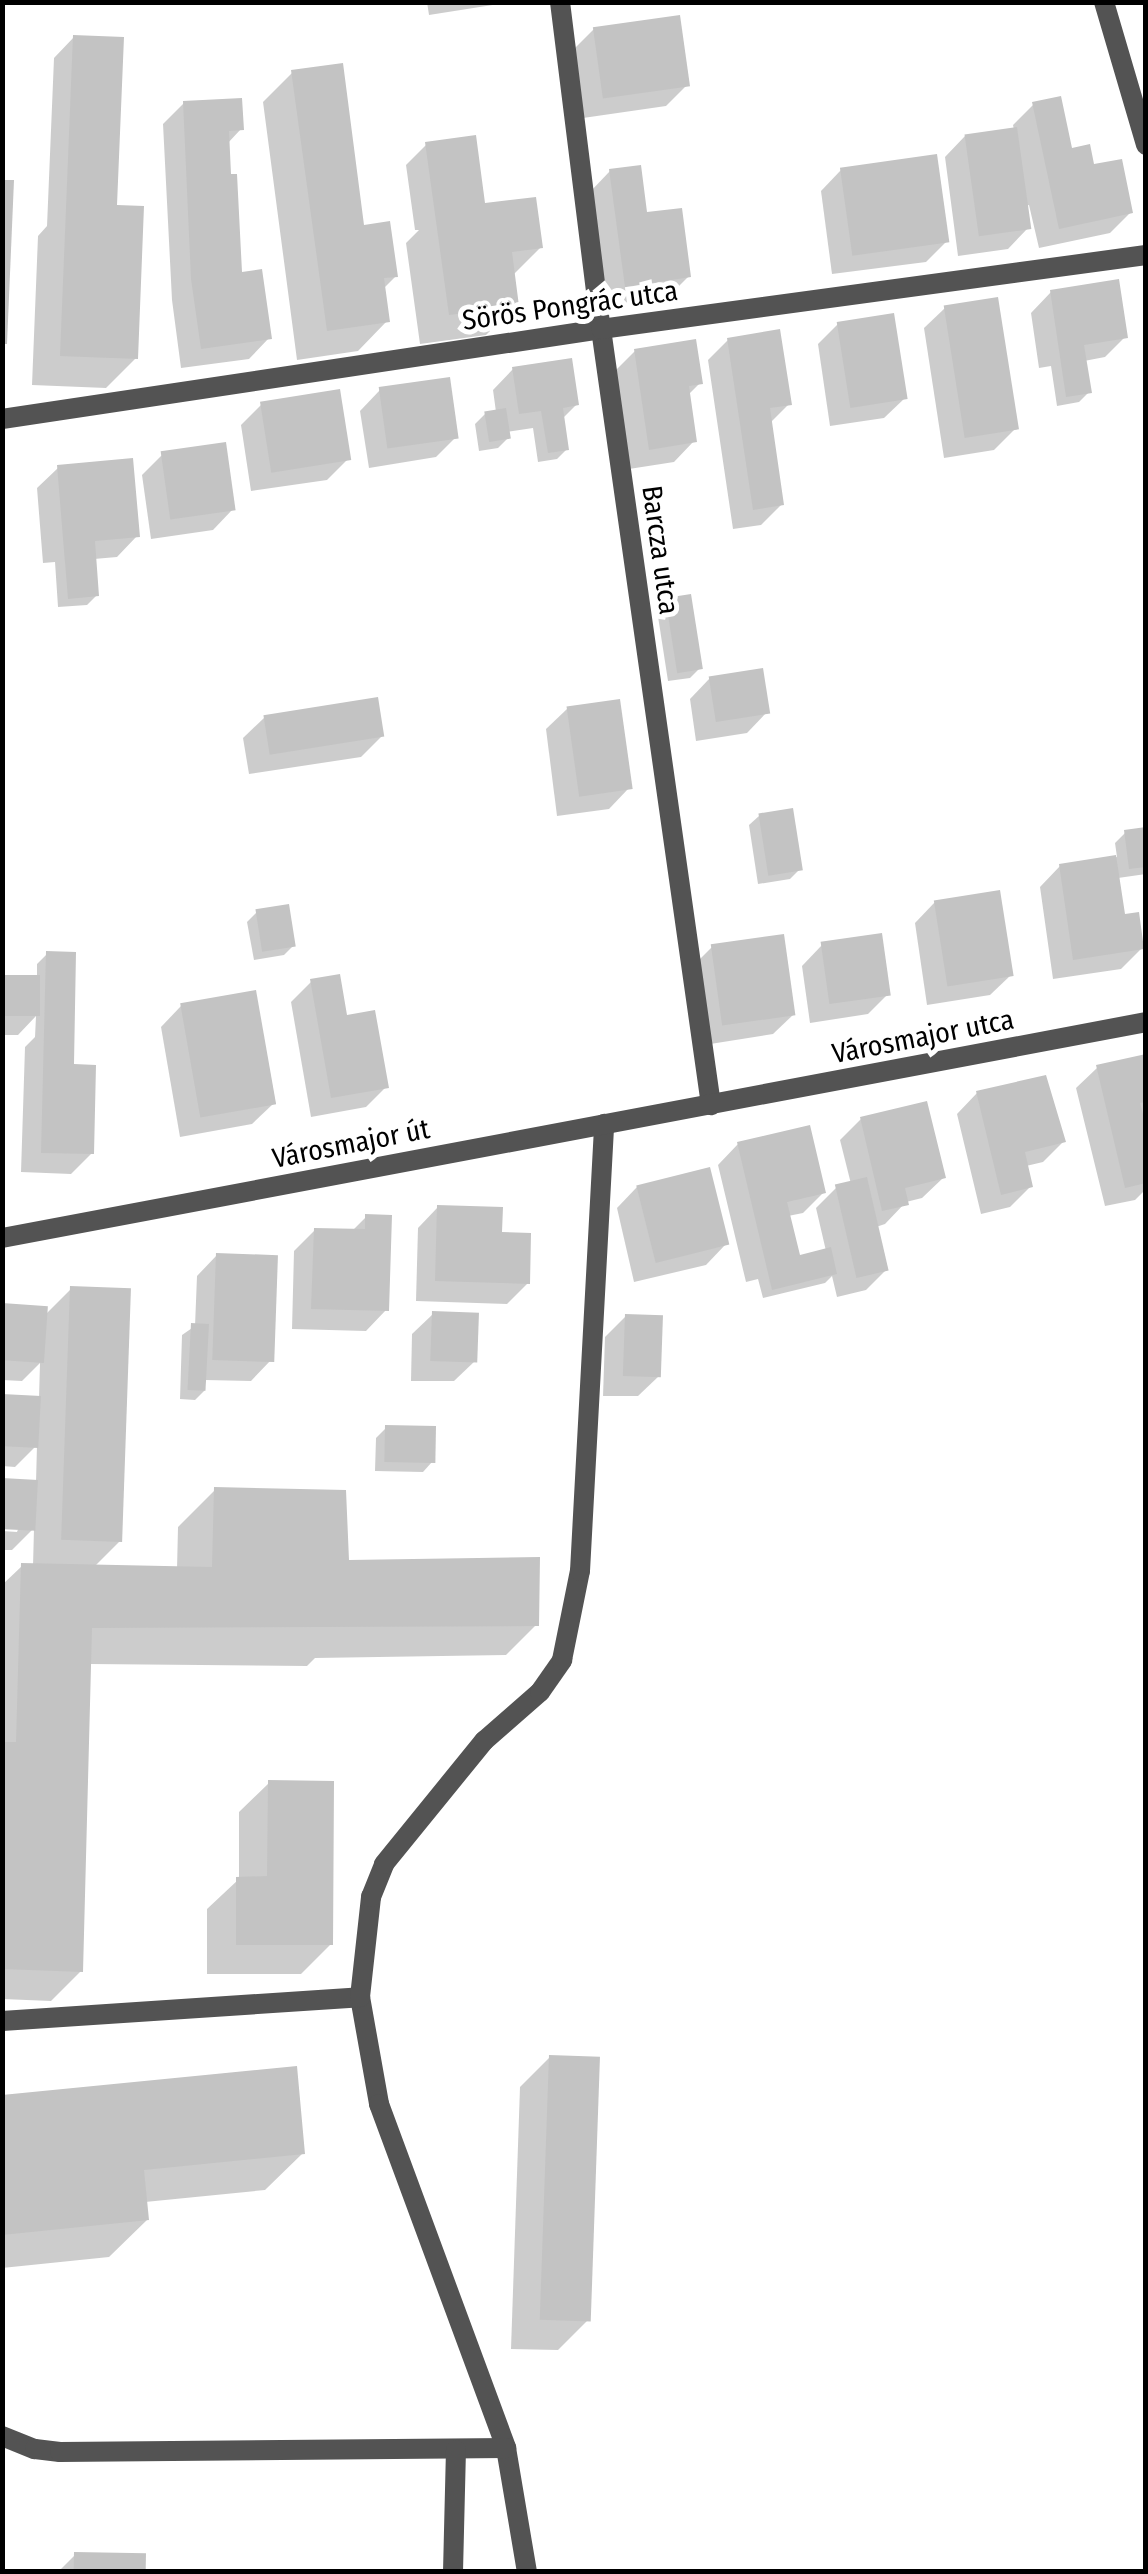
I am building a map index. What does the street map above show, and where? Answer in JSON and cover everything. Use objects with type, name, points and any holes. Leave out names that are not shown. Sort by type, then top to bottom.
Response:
[{"type":"street","name":"Barcza utca","points":[[560,2],[601,329],[711,1105]]},
{"type":"street","points":[[1104,2],[1146,145]]},
{"type":"street","name":"Sörös Pongrác utca","points":[[2,420],[601,329],[1146,255]]},
{"type":"street","name":"Városmajor utca","points":[[711,1105],[1146,1022]]},
{"type":"street","name":"Városmajor út","points":[[2,1238],[711,1105]]},
{"type":"street","points":[[527,2572],[506,2448],[379,2104],[360,1997],[371,1897],[384,1864],[484,1741],[540,1692],[562,1660],[580,1570],[604,1124]]},
{"type":"street","points":[[2,2020],[360,1997]]},
{"type":"street","points":[[2,2436],[34,2449],[60,2452],[506,2448]]},
{"type":"street","points":[[453,2572],[456,2450]]},
{"type":"building","points":[[680,15],[690,86],[603,99],[593,27]]},
{"type":"building","points":[[73,35],[124,37],[117,205],[144,206],[138,359],[60,356]]},
{"type":"building","points":[[343,63],[364,225],[390,221],[398,277],[384,278],[390,322],[327,331],[291,70]]},
{"type":"building","points":[[1061,96],[1072,148],[1090,144],[1094,164],[1122,159],[1133,213],[1059,229],[1032,102]]},
{"type":"building","points":[[242,98],[244,130],[229,131],[231,174],[237,174],[242,272],[262,269],[272,339],[201,349],[191,279],[183,101]]},
{"type":"building","points":[[1017,127],[1031,229],[979,236],[965,134]]},
{"type":"building","points":[[476,135],[485,203],[536,197],[543,248],[512,252],[519,306],[449,315],[425,142]]},
{"type":"building","points":[[937,154],[949,242],[852,256],[840,168]]},
{"type":"building","points":[[641,165],[647,212],[682,208],[691,277],[625,287],[609,169]]},
{"type":"building","points":[[2,180],[14,180],[7,344],[2,344]]},
{"type":"building","points":[[1119,279],[1128,338],[1084,345],[1092,393],[1066,397],[1050,290]]},
{"type":"building","points":[[998,297],[1019,429],[965,438],[944,306]]},
{"type":"building","points":[[894,313],[908,399],[850,408],[837,322]]},
{"type":"building","points":[[780,329],[792,405],[770,408],[784,505],[753,510],[727,338]]},
{"type":"building","points":[[696,339],[703,384],[689,386],[697,442],[649,450],[634,349]]},
{"type":"building","points":[[572,358],[579,405],[563,408],[569,450],[548,453],[541,411],[519,414],[512,367]]},
{"type":"building","points":[[450,377],[459,438],[387,448],[379,387]]},
{"type":"building","points":[[340,389],[351,460],[271,473],[260,402]]},
{"type":"building","points":[[506,408],[511,439],[489,442],[484,411]]},
{"type":"building","points":[[226,442],[236,510],[170,520],[161,451]]},
{"type":"building","points":[[133,458],[140,537],[95,541],[99,596],[68,599],[57,465]]},
{"type":"building","points":[[691,594],[703,669],[677,673],[665,598]]},
{"type":"building","points":[[763,668],[770,713],[716,722],[709,677]]},
{"type":"building","points":[[378,697],[384,737],[270,755],[263,715]]},
{"type":"building","points":[[620,699],[633,789],[579,797],[567,707]]},
{"type":"building","points":[[793,808],[803,870],[768,876],[758,813]]},
{"type":"building","points":[[1146,827],[1146,867],[1129,869],[1124,830]]},
{"type":"building","points":[[1116,855],[1125,914],[1139,912],[1144,949],[1073,960],[1059,864]]},
{"type":"building","points":[[1000,890],[1014,976],[947,986],[934,900]]},
{"type":"building","points":[[289,904],[296,946],[262,952],[255,909]]},
{"type":"building","points":[[882,933],[891,995],[829,1004],[821,942]]},
{"type":"building","points":[[784,934],[795,1015],[722,1026],[711,944]]},
{"type":"building","points":[[46,951],[76,952],[74,1064],[96,1065],[94,1154],[41,1153]]},
{"type":"building","points":[[340,974],[347,1015],[375,1010],[389,1088],[331,1098],[310,979]]},
{"type":"building","points":[[2,975],[40,975],[40,1016],[2,1016]]},
{"type":"building","points":[[256,990],[276,1104],[200,1118],[180,1003]]},
{"type":"building","points":[[1146,1054],[1146,1102],[1140,1103],[1146,1125],[1146,1183],[1125,1188],[1096,1065]]},
{"type":"building","points":[[1046,1075],[1066,1142],[1025,1152],[1033,1187],[1001,1195],[976,1091]]},
{"type":"building","points":[[927,1101],[946,1178],[905,1188],[909,1205],[882,1211],[860,1117]]},
{"type":"building","points":[[810,1125],[826,1193],[787,1202],[800,1255],[831,1247],[837,1274],[772,1290],[737,1142]]},
{"type":"building","points":[[710,1167],[729,1245],[656,1263],[636,1185]]},
{"type":"building","points":[[867,1177],[889,1271],[856,1278],[835,1184]]},
{"type":"building","points":[[437,1205],[503,1207],[502,1232],[531,1233],[530,1284],[435,1281]]},
{"type":"building","points":[[365,1214],[392,1215],[389,1311],[311,1309],[314,1228],[365,1229]]},
{"type":"building","points":[[216,1253],[278,1255],[274,1362],[212,1360]]},
{"type":"building","points":[[70,1286],[131,1288],[122,1542],[61,1540]]},
{"type":"building","points":[[2,1303],[48,1306],[44,1363],[2,1360]]},
{"type":"building","points":[[432,1311],[479,1313],[477,1363],[430,1361]]},
{"type":"building","points":[[625,1314],[663,1315],[661,1377],[623,1376]]},
{"type":"building","points":[[191,1323],[209,1324],[205,1391],[187,1390]]},
{"type":"building","points":[[2,1394],[41,1396],[38,1448],[2,1446]]},
{"type":"building","points":[[385,1425],[436,1426],[435,1463],[384,1462]]},
{"type":"building","points":[[2,1478],[38,1480],[35,1531],[2,1529]]},
{"type":"building","points":[[214,1487],[346,1490],[349,1560],[540,1557],[539,1626],[92,1628],[83,1972],[2,1969],[2,1742],[16,1742],[21,1563],[212,1567]]},
{"type":"building","points":[[268,1780],[334,1781],[333,1945],[236,1945],[236,1877],[267,1876]]},
{"type":"building","points":[[549,2055],[600,2057],[591,2322],[540,2320]]},
{"type":"building","points":[[297,2066],[305,2154],[144,2170],[149,2220],[2,2235],[2,2095]]},
{"type":"building","points":[[74,2552],[146,2553],[146,2572],[74,2572]]}]
